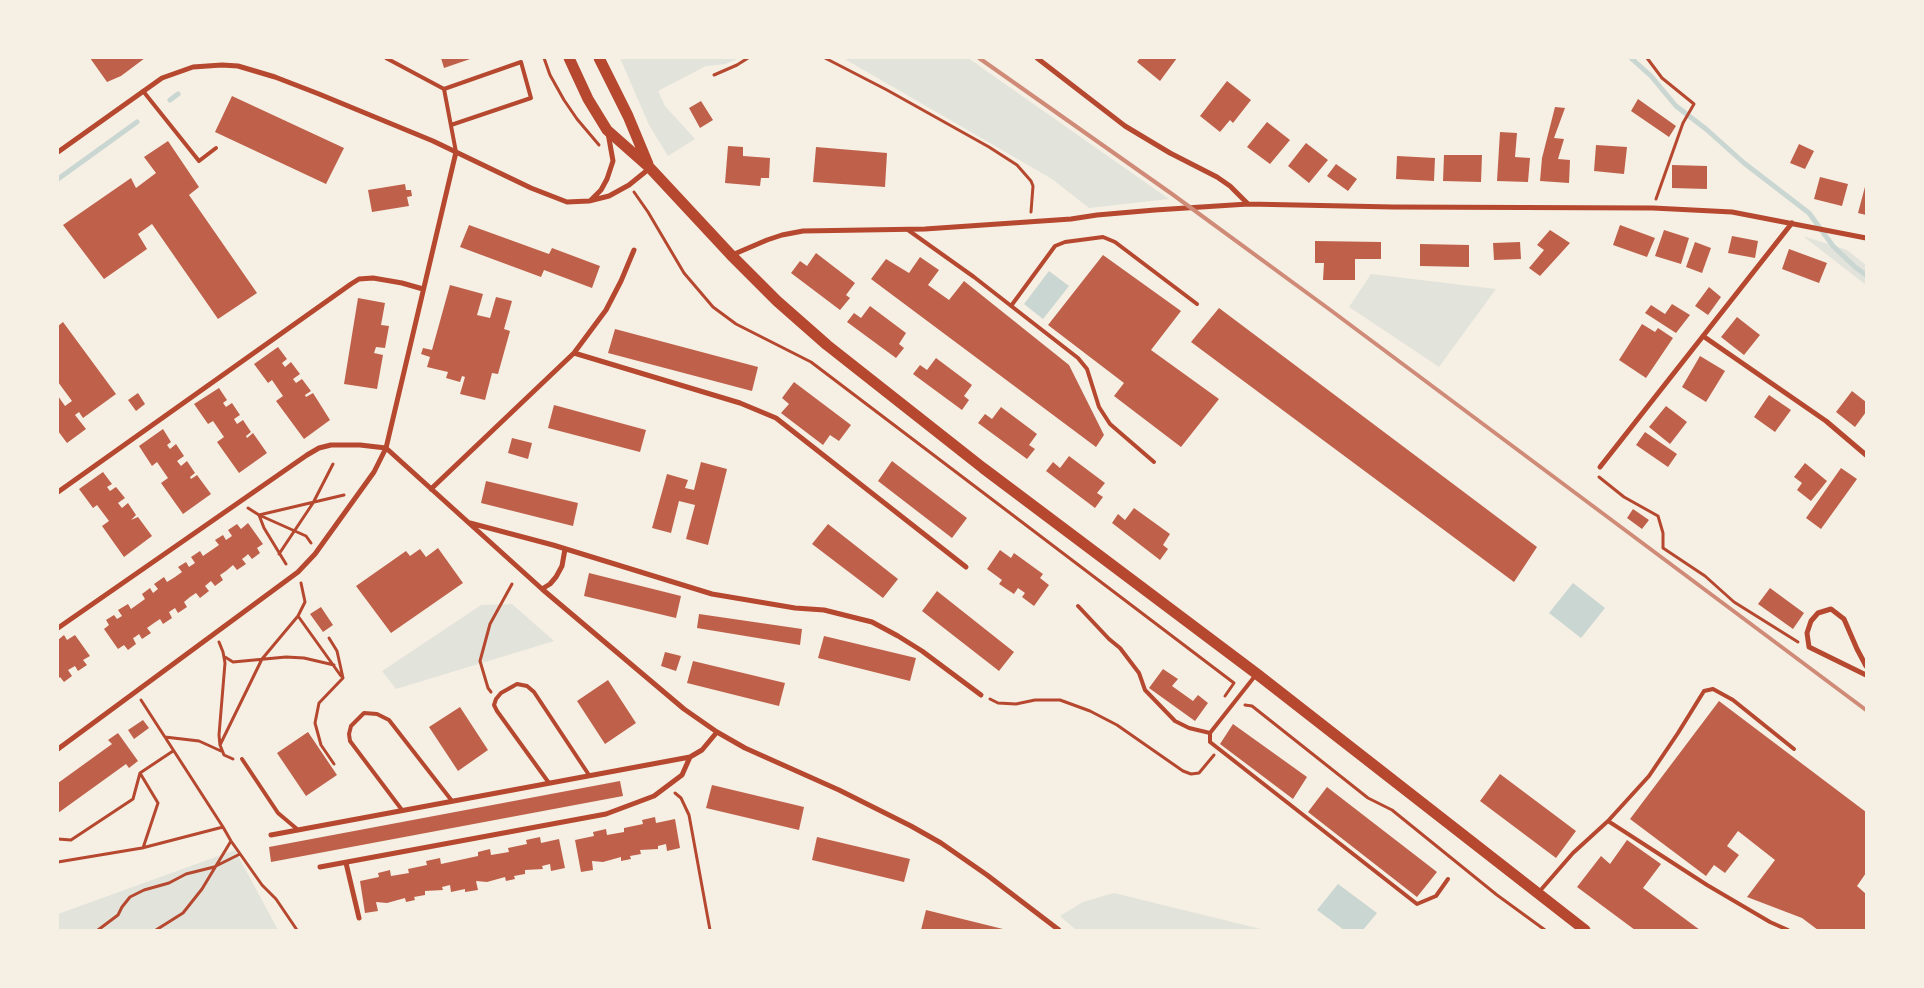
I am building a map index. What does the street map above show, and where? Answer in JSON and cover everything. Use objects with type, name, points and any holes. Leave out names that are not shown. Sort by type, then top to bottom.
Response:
[{"type":"main road","points":[[569,58],[588,99],[607,130],[650,168],[777,301],[827,345],[900,404],[1257,674],[1584,930]]},
{"type":"main road","points":[[599,58],[628,116],[650,168]]},
{"type":"street","points":[[222,65],[225,58]]},
{"type":"street","points":[[1038,58],[1125,126],[1170,153],[1217,177],[1230,186],[1248,204]]},
{"type":"street","points":[[58,152],[144,90],[170,74],[193,67],[222,65],[238,66],[275,77],[319,94],[456,152],[530,188],[567,202],[589,201],[609,196],[629,185],[650,168]]},
{"type":"street","points":[[589,201],[601,190],[613,161],[607,130]]},
{"type":"street","points":[[58,749],[214,636],[298,572],[316,554],[374,472],[386,448],[456,152]]},
{"type":"street","points":[[732,255],[767,240],[803,231],[908,230],[1071,219],[1097,214],[1248,204],[1499,208],[1653,208],[1732,212],[1866,238]]},
{"type":"street","points":[[1600,467],[1792,223]]},
{"type":"street","points":[[431,489],[574,353],[606,310],[634,250]]},
{"type":"street","points":[[58,492],[359,279],[374,278],[423,289]]},
{"type":"street","points":[[1703,336],[1826,421],[1866,455]]},
{"type":"street","points":[[574,353],[740,402],[776,418],[966,567]]},
{"type":"street","points":[[58,628],[319,448],[332,445],[360,445],[386,448],[467,523],[684,709],[717,732],[745,748],[839,790],[911,826],[987,875],[1060,930]]},
{"type":"street","points":[[467,523],[565,549],[731,599],[824,610],[872,622],[922,651],[982,695]]},
{"type":"street","points":[[542,588],[550,584],[556,577],[562,566],[565,549]]},
{"type":"street","points":[[1866,666],[1844,619],[1830,609],[1818,613],[1811,621],[1808,633],[1809,647],[1866,676]]},
{"type":"street","points":[[271,835],[690,757],[702,750],[717,732]]},
{"type":"street","points":[[320,867],[606,814],[654,796],[682,775],[690,757]]},
{"type":"street","points":[[346,863],[359,918]]},
{"type":"lane","points":[[386,58],[444,89],[521,62],[531,98],[451,125]]},
{"type":"lane","points":[[444,89],[456,152]]},
{"type":"lane","points":[[144,90],[199,161],[216,148]]},
{"type":"lane","points":[[908,230],[974,277],[1078,358],[1087,369],[1099,407],[1110,424],[1154,462]]},
{"type":"lane","points":[[1011,306],[1055,246],[1065,242],[1103,237],[1116,242],[1197,304]]},
{"type":"lane","points":[[1078,606],[1120,648],[1138,673],[1145,690],[1175,721],[1189,728],[1210,733]]},
{"type":"lane","points":[[1257,674],[1210,733],[1210,742],[1417,904],[1436,896],[1448,879]]},
{"type":"lane","points":[[549,783],[497,712],[494,705],[501,693],[517,684],[527,686],[534,692],[589,775]]},
{"type":"lane","points":[[1538,894],[1573,853],[1608,821],[1648,776],[1704,691],[1713,689],[1733,700],[1794,749]]},
{"type":"lane","points":[[402,810],[350,741],[351,726],[364,713],[377,714],[389,720],[452,801]]},
{"type":"lane","points":[[242,759],[278,813],[298,829]]},
{"type":"lane","points":[[1608,821],[1707,885],[1770,922],[1788,930]]},
{"type":"path","points":[[544,58],[550,75],[564,100],[577,119],[613,161]]},
{"type":"path","points":[[714,76],[748,58]]},
{"type":"path","points":[[825,58],[913,104],[990,147],[1017,165],[1033,186],[1029,222]]},
{"type":"path","points":[[1647,58],[1662,78],[1694,104],[1683,123],[1653,208]]},
{"type":"path","points":[[629,185],[648,212],[684,272],[713,307],[736,324],[811,362],[1234,683],[1216,709],[1225,714]]},
{"type":"path","points":[[279,554],[313,502],[333,464]]},
{"type":"path","points":[[1600,467],[1598,476],[1624,497],[1658,516],[1663,533],[1663,548],[1705,576],[1734,602],[1792,639],[1809,647]]},
{"type":"path","points":[[259,515],[347,495]]},
{"type":"path","points":[[246,506],[259,515],[306,536],[312,543]]},
{"type":"path","points":[[259,515],[286,564]]},
{"type":"path","points":[[220,745],[262,660],[298,616],[305,602],[298,572]]},
{"type":"path","points":[[496,699],[488,688],[480,662],[490,624],[512,584]]},
{"type":"path","points":[[298,616],[343,678]]},
{"type":"path","points":[[214,636],[222,647],[225,657],[218,735],[221,751]]},
{"type":"path","points":[[329,638],[337,651],[343,678]]},
{"type":"path","points":[[225,657],[233,662],[304,658],[334,665]]},
{"type":"path","points":[[334,764],[321,745],[315,723],[319,703],[343,678]]},
{"type":"path","points":[[136,693],[231,841],[262,885],[276,899],[297,930]]},
{"type":"path","points":[[982,695],[998,703],[1016,704],[1035,700],[1060,700],[1090,711],[1117,725],[1183,771],[1191,774],[1199,773],[1219,749]]},
{"type":"path","points":[[1241,707],[1246,704],[1252,706],[1368,798],[1392,810],[1497,895],[1545,930]]},
{"type":"path","points":[[164,737],[199,741],[221,751],[228,758],[242,759]]},
{"type":"path","points":[[58,839],[71,840],[133,798],[140,773],[173,752]]},
{"type":"path","points":[[140,773],[158,802],[142,848]]},
{"type":"path","points":[[668,786],[681,798],[689,815],[710,930]]},
{"type":"path","points":[[58,862],[142,848],[223,827]]},
{"type":"path","points":[[156,930],[183,912],[202,889],[231,841]]},
{"type":"path","points":[[98,930],[118,915],[122,906],[130,897],[144,890],[169,883],[186,874],[216,866],[240,854]]},
{"type":"shaded area","points":[[620,58],[740,58],[725,64],[706,66],[658,91],[665,106],[695,139],[668,156],[649,125]]},
{"type":"shaded area","points":[[843,58],[968,58],[1169,199],[1089,208],[1052,179]]},
{"type":"shaded area","points":[[1803,236],[1847,250],[1866,265],[1866,285]]},
{"type":"shaded area","points":[[1049,271],[1069,286],[1043,319],[1024,304]]},
{"type":"shaded area","points":[[1371,274],[1496,289],[1439,367],[1349,307]]},
{"type":"shaded area","points":[[1573,583],[1605,608],[1581,638],[1549,613]]},
{"type":"shaded area","points":[[512,604],[554,641],[396,689],[382,671],[481,605]]},
{"type":"shaded area","points":[[235,850],[278,930],[58,930],[58,914]]},
{"type":"shaded area","points":[[1338,884],[1377,913],[1363,930],[1344,930],[1317,910]]},
{"type":"shaded area","points":[[1114,893],[1265,930],[1076,930],[1060,916],[1083,902]]},
{"type":"building","points":[[90,58],[145,58],[121,76],[107,82]]},
{"type":"building","points":[[441,58],[473,58],[444,68]]},
{"type":"building","points":[[1140,58],[1177,58],[1160,81],[1137,62]]},
{"type":"building","points":[[1227,81],[1251,100],[1233,123],[1230,120],[1220,132],[1200,116]]},
{"type":"building","points":[[232,96],[344,148],[326,184],[215,132]]},
{"type":"building","points":[[1638,99],[1676,126],[1669,137],[1631,111]]},
{"type":"building","points":[[701,101],[713,120],[700,128],[689,108]]},
{"type":"building","points":[[1555,107],[1565,108],[1554,138],[1564,139],[1558,159],[1570,160],[1569,183],[1540,181],[1542,158]]},
{"type":"building","points":[[1267,122],[1290,140],[1270,164],[1247,147]]},
{"type":"building","points":[[1500,132],[1517,133],[1515,157],[1530,158],[1528,182],[1497,181]]},
{"type":"building","points":[[168,141],[199,187],[189,195],[257,293],[218,319],[152,224],[138,234],[147,249],[104,279],[63,225],[131,178],[136,188],[156,173],[144,157]]},
{"type":"building","points":[[1306,143],[1328,160],[1309,183],[1288,166]]},
{"type":"building","points":[[1799,144],[1814,151],[1805,169],[1790,163]]},
{"type":"building","points":[[1596,145],[1627,147],[1624,174],[1594,171]]},
{"type":"building","points":[[728,146],[743,147],[743,156],[770,158],[769,178],[761,178],[760,186],[725,183]]},
{"type":"building","points":[[816,147],[887,153],[885,187],[813,182]]},
{"type":"building","points":[[1444,155],[1482,155],[1481,182],[1443,181]]},
{"type":"building","points":[[1397,156],[1435,158],[1434,181],[1396,179]]},
{"type":"building","points":[[1336,164],[1357,179],[1348,191],[1327,176]]},
{"type":"building","points":[[1672,165],[1707,166],[1707,189],[1672,188]]},
{"type":"building","points":[[1820,177],[1848,184],[1842,206],[1814,199]]},
{"type":"building","points":[[1866,183],[1866,215],[1858,213]]},
{"type":"building","points":[[405,184],[406,190],[411,190],[412,196],[407,197],[409,206],[372,212],[368,190]]},
{"type":"building","points":[[469,225],[549,254],[552,248],[600,266],[592,288],[544,270],[541,277],[460,247]]},
{"type":"building","points":[[1620,225],[1655,238],[1647,257],[1613,245]]},
{"type":"building","points":[[1550,230],[1570,243],[1540,276],[1529,268],[1544,250],[1537,245]]},
{"type":"building","points":[[1664,230],[1689,238],[1681,264],[1655,256]]},
{"type":"building","points":[[1732,236],[1758,241],[1755,258],[1728,253]]},
{"type":"building","points":[[1315,241],[1381,242],[1381,259],[1355,259],[1355,280],[1323,280],[1324,263],[1315,263]]},
{"type":"building","points":[[1520,242],[1521,259],[1494,260],[1493,243]]},
{"type":"building","points":[[1695,242],[1711,248],[1702,273],[1686,267]]},
{"type":"building","points":[[1420,244],[1469,245],[1469,267],[1420,266]]},
{"type":"building","points":[[1789,249],[1827,263],[1819,283],[1782,269]]},
{"type":"building","points":[[816,253],[855,283],[846,295],[850,298],[840,310],[791,273],[800,261],[807,266]]},
{"type":"building","points":[[1103,255],[1181,311],[1151,350],[1219,399],[1181,447],[1114,396],[1124,383],[1048,325]]},
{"type":"building","points":[[920,257],[939,270],[928,285],[949,300],[964,281],[1069,365],[1104,435],[1096,447],[871,279],[886,259],[909,273]]},
{"type":"building","points":[[450,285],[483,294],[477,315],[490,318],[496,297],[512,301],[504,329],[510,331],[498,374],[492,373],[485,400],[460,394],[465,377],[462,376],[460,382],[446,378],[448,372],[427,367],[430,357],[421,354],[423,348],[432,350]]},
{"type":"building","points":[[1709,287],[1721,297],[1708,315],[1695,306]]},
{"type":"building","points":[[358,298],[385,303],[381,325],[389,326],[385,348],[376,347],[374,353],[383,355],[377,389],[344,384]]},
{"type":"building","points":[[1672,304],[1690,315],[1676,333],[1645,313],[1651,305],[1665,314]]},
{"type":"building","points":[[870,306],[906,333],[899,344],[904,348],[896,358],[847,322],[854,313],[861,318]]},
{"type":"building","points":[[1219,308],[1537,547],[1514,582],[1191,342]]},
{"type":"building","points":[[1737,317],[1760,335],[1744,355],[1721,337]]},
{"type":"building","points":[[63,322],[116,394],[83,418],[79,412],[75,415],[86,429],[67,443],[58,431],[58,396],[65,406],[72,401],[58,382],[58,326]]},
{"type":"building","points":[[1642,324],[1655,332],[1658,328],[1673,338],[1646,378],[1619,360]]},
{"type":"building","points":[[615,329],[758,367],[752,391],[608,353]]},
{"type":"building","points":[[278,347],[287,359],[282,363],[285,367],[291,362],[300,374],[293,379],[296,383],[302,379],[311,391],[305,395],[306,397],[313,393],[330,420],[304,439],[276,401],[283,396],[272,380],[268,383],[254,364]]},
{"type":"building","points":[[1700,356],[1725,371],[1706,402],[1682,387]]},
{"type":"building","points":[[936,358],[972,385],[964,396],[969,400],[962,410],[913,374],[920,365],[927,370]]},
{"type":"building","points":[[794,382],[851,425],[839,441],[830,435],[823,445],[781,413],[789,404],[782,398]]},
{"type":"building","points":[[219,388],[227,400],[223,403],[226,407],[232,403],[240,415],[234,419],[237,424],[243,420],[251,432],[246,436],[247,438],[253,433],[267,453],[239,473],[217,442],[224,437],[213,421],[208,424],[194,404]]},
{"type":"building","points":[[1852,391],[1866,402],[1866,412],[1855,427],[1836,412]]},
{"type":"building","points":[[138,393],[145,404],[136,411],[128,400]]},
{"type":"building","points":[[1769,395],[1791,410],[1775,432],[1754,417]]},
{"type":"building","points":[[554,405],[646,430],[640,452],[548,428]]},
{"type":"building","points":[[1666,406],[1687,422],[1670,444],[1649,427]]},
{"type":"building","points":[[1001,407],[1037,434],[1029,445],[1035,449],[1027,459],[978,423],[985,414],[992,419]]},
{"type":"building","points":[[163,429],[171,442],[167,445],[170,449],[176,444],[184,456],[177,461],[181,466],[187,461],[195,473],[190,477],[191,479],[197,475],[211,494],[183,514],[161,483],[168,478],[157,462],[152,466],[139,446]]},
{"type":"building","points":[[1645,432],[1677,454],[1668,467],[1636,445]]},
{"type":"building","points":[[512,438],[532,443],[528,459],[508,453]]},
{"type":"building","points":[[1069,456],[1105,483],[1097,493],[1103,497],[1095,508],[1046,471],[1053,462],[1060,468]]},
{"type":"building","points":[[892,461],[967,518],[952,538],[878,481]]},
{"type":"building","points":[[701,462],[727,469],[708,545],[686,539],[695,505],[679,501],[671,533],[652,528],[667,474],[688,480],[685,488],[694,490]]},
{"type":"building","points":[[1805,463],[1827,481],[1811,501],[1797,490],[1802,483],[1794,477]]},
{"type":"building","points":[[1841,468],[1857,479],[1821,529],[1806,518]]},
{"type":"building","points":[[103,472],[112,484],[107,487],[110,491],[116,487],[125,498],[118,503],[122,508],[128,503],[136,515],[131,520],[138,517],[152,536],[124,557],[102,526],[109,521],[97,505],[93,508],[79,489]]},
{"type":"building","points":[[486,481],[578,503],[573,526],[481,503]]},
{"type":"building","points":[[1134,508],[1170,534],[1163,545],[1168,549],[1160,560],[1112,523],[1118,514],[1125,520]]},
{"type":"building","points":[[1633,509],[1649,520],[1642,529],[1627,518]]},
{"type":"building","points":[[248,523],[263,544],[257,548],[260,553],[252,559],[248,554],[242,559],[246,564],[237,570],[233,565],[220,575],[223,580],[215,586],[211,581],[205,586],[209,591],[200,598],[196,593],[184,602],[187,607],[178,613],[175,608],[169,612],[172,618],[163,624],[160,619],[147,628],[151,633],[142,639],[139,634],[133,638],[136,644],[128,650],[124,645],[118,649],[104,629],[109,625],[106,620],[114,615],[117,619],[122,616],[118,610],[128,604],[131,609],[145,599],[142,594],[150,588],[153,593],[158,589],[154,584],[164,577],[167,582],[175,577],[182,572],[178,567],[186,562],[189,567],[195,563],[191,557],[200,551],[203,556],[219,545],[215,540],[223,535],[226,540],[232,536],[228,530],[237,524],[241,529]]},
{"type":"building","points":[[828,524],[898,579],[883,598],[812,544]]},
{"type":"building","points":[[438,548],[463,583],[391,633],[356,586],[406,551],[410,556],[420,549],[426,557]]},
{"type":"building","points":[[1000,550],[1011,558],[1014,553],[1043,574],[1040,578],[1049,585],[1034,606],[1022,597],[1025,593],[1018,588],[1014,594],[999,584],[1002,580],[987,569]]},
{"type":"building","points":[[589,573],[681,596],[676,618],[584,596]]},
{"type":"building","points":[[1770,588],[1804,613],[1793,629],[1758,604]]},
{"type":"building","points":[[937,591],[1014,652],[999,671],[922,611]]},
{"type":"building","points":[[321,607],[333,625],[323,632],[310,614]]},
{"type":"building","points":[[699,614],[802,629],[800,645],[697,628]]},
{"type":"building","points":[[64,635],[67,640],[75,635],[90,656],[83,660],[87,665],[78,671],[75,666],[68,670],[72,676],[64,682],[60,677],[58,679],[58,640]]},
{"type":"building","points":[[824,636],[916,658],[910,681],[818,658]]},
{"type":"building","points":[[665,652],[681,656],[676,671],[661,666]]},
{"type":"building","points":[[693,661],[785,683],[779,706],[687,683]]},
{"type":"building","points":[[1163,669],[1178,679],[1172,686],[1193,701],[1198,695],[1208,703],[1195,721],[1149,688]]},
{"type":"building","points":[[608,680],[636,723],[605,744],[577,701]]},
{"type":"building","points":[[1719,701],[1866,812],[1866,873],[1857,886],[1866,894],[1866,930],[1818,930],[1802,918],[1747,897],[1775,860],[1738,831],[1727,846],[1739,855],[1725,873],[1714,865],[1706,876],[1630,819]]},
{"type":"building","points":[[460,707],[488,750],[458,771],[429,727]]},
{"type":"building","points":[[143,720],[149,728],[134,739],[128,730]]},
{"type":"building","points":[[1233,724],[1307,777],[1293,799],[1220,744]]},
{"type":"building","points":[[308,732],[337,775],[306,796],[277,753]]},
{"type":"building","points":[[118,733],[138,761],[129,768],[126,764],[58,813],[58,783],[112,744],[108,740]]},
{"type":"building","points":[[1500,774],[1576,831],[1556,858],[1480,801]]},
{"type":"building","points":[[620,781],[623,796],[271,862],[269,847]]},
{"type":"building","points":[[712,785],[804,807],[799,830],[706,808]]},
{"type":"building","points":[[1327,787],[1437,872],[1417,897],[1308,812]]},
{"type":"building","points":[[655,817],[656,823],[675,819],[680,848],[667,851],[666,844],[658,846],[658,849],[640,850],[641,854],[630,856],[631,859],[621,861],[621,857],[603,862],[592,861],[593,870],[581,872],[575,840],[594,836],[593,832],[606,829],[607,835],[624,832],[624,828],[643,824],[642,820]]},
{"type":"building","points":[[540,837],[541,843],[559,839],[565,868],[551,871],[550,864],[542,866],[543,869],[525,870],[525,874],[514,876],[515,879],[506,881],[505,877],[487,882],[476,881],[478,890],[465,892],[465,889],[451,892],[450,885],[442,887],[443,890],[425,891],[425,895],[414,897],[415,900],[406,902],[405,898],[387,903],[376,902],[378,911],[365,913],[360,881],[379,877],[378,873],[390,870],[391,876],[409,873],[408,869],[427,865],[426,861],[440,858],[441,864],[478,856],[478,852],[490,849],[491,855],[509,852],[508,848],[527,844],[526,840]]},
{"type":"building","points":[[817,837],[910,859],[904,882],[812,860]]},
{"type":"building","points":[[1627,840],[1661,864],[1643,888],[1700,930],[1635,930],[1577,887],[1601,856],[1610,864]]},
{"type":"building","points":[[926,910],[1007,930],[921,930]]},
{"type":"waterway","points":[[1631,58],[1651,76],[1676,106],[1706,129],[1744,163],[1809,213],[1833,246],[1866,275]]},
{"type":"waterway","points":[[170,100],[178,94]]},
{"type":"waterway","points":[[58,179],[137,122]]},
{"type":"railway","points":[[979,58],[1172,194],[1329,309],[1866,710]]}]
